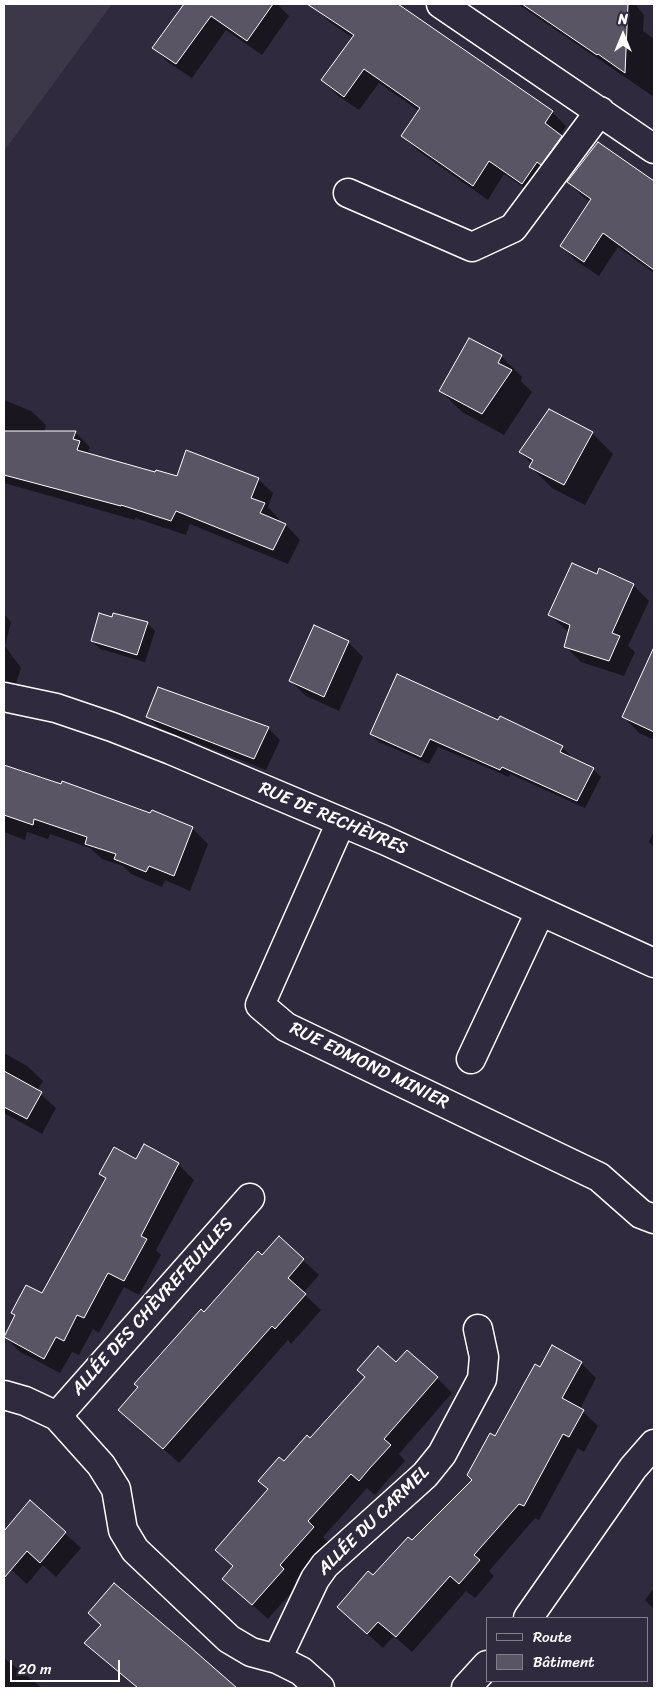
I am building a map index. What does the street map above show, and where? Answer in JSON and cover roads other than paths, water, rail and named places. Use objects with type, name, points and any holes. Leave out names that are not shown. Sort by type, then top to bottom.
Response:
[{"type":"street","points":[[442,4],[654,149]]},
{"type":"street","points":[[348,193],[472,247],[513,228],[600,112]]},
{"type":"street","name":"RUE DE RECHÈVRES","points":[[4,697],[56,708],[112,726],[341,822],[654,963]]},
{"type":"street","name":"RUE EDMOND MINIER","points":[[341,822],[260,1005],[286,1027],[599,1177],[641,1214],[654,1219]]},
{"type":"street","points":[[471,1059],[540,912]]},
{"type":"street","name":"ALLÉE DES CHÈVREFEUILLES","points":[[57,1416],[250,1198]]},
{"type":"street","name":"ALLÉE DU CARMEL","points":[[277,1659],[315,1579],[325,1564],[425,1475],[442,1454],[482,1379],[484,1357],[478,1329]]},
{"type":"street","points":[[4,1395],[25,1401],[57,1416],[101,1465],[116,1489],[124,1530],[135,1550],[229,1639],[251,1652],[277,1659],[301,1670],[320,1688]]},
{"type":"street","points":[[529,1617],[633,1468],[654,1444]]},
{"type":"street","points":[[466,1688],[486,1666]]}]
